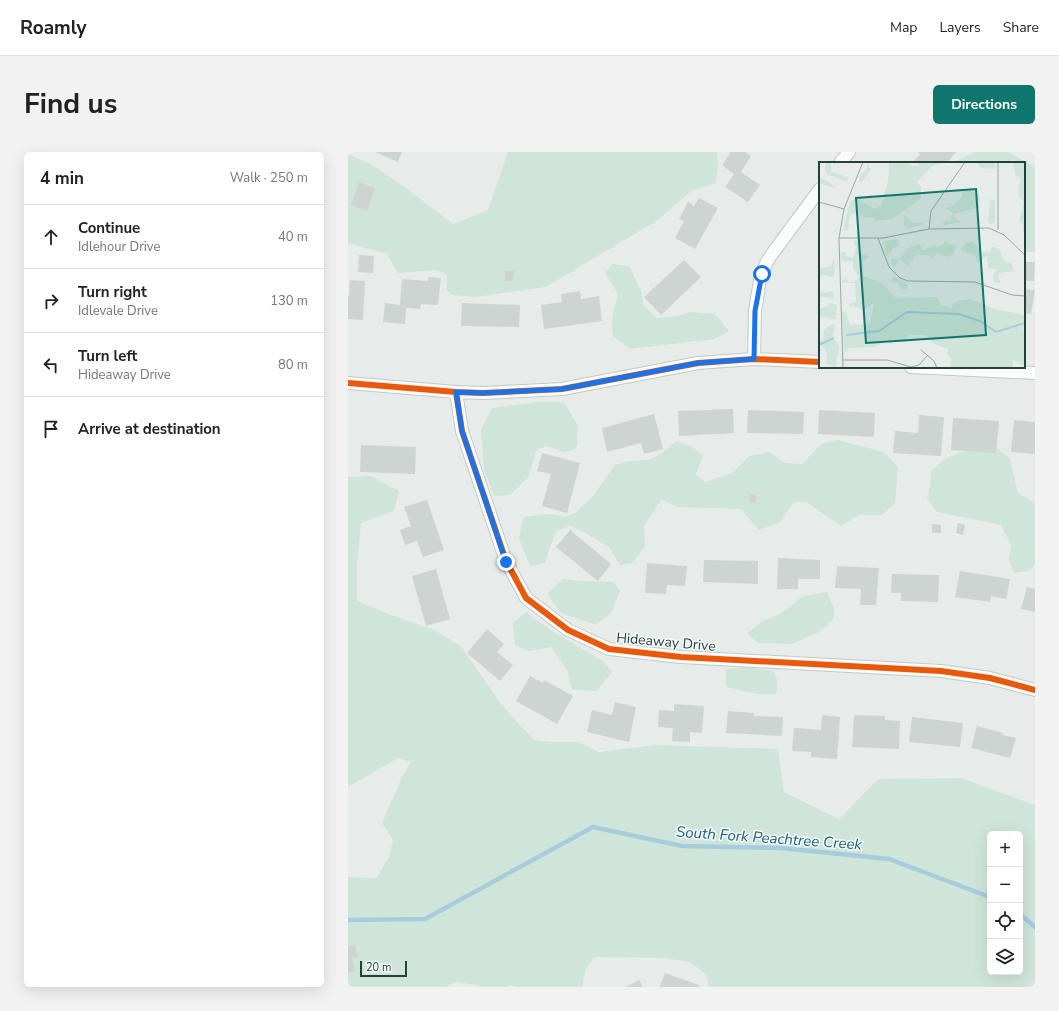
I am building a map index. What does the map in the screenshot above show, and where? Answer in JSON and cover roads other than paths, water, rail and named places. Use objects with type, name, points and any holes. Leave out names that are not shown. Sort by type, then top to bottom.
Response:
[{"type":"street","points":[[841,162],[849,152]]},
{"type":"street","points":[[754,359],[755,311],[762,274],[769,258],[819,190]]},
{"type":"street","points":[[348,383],[483,393],[562,389],[698,363],[754,359],[819,362]]},
{"type":"street","points":[[929,368],[1035,374]]},
{"type":"street","name":"Hideaway Drive","points":[[456,392],[462,431],[506,562],[526,598],[568,630],[609,649],[681,657],[941,671],[990,678],[1035,690]]},
{"type":"waterway","name":"South Fork Peachtree Creek","points":[[348,920],[425,919],[593,827],[682,846],[781,848],[889,859],[987,896]]},
{"type":"waterway","name":"South Fork Peachtree Creek","points":[[1023,917],[1035,927]]}]
